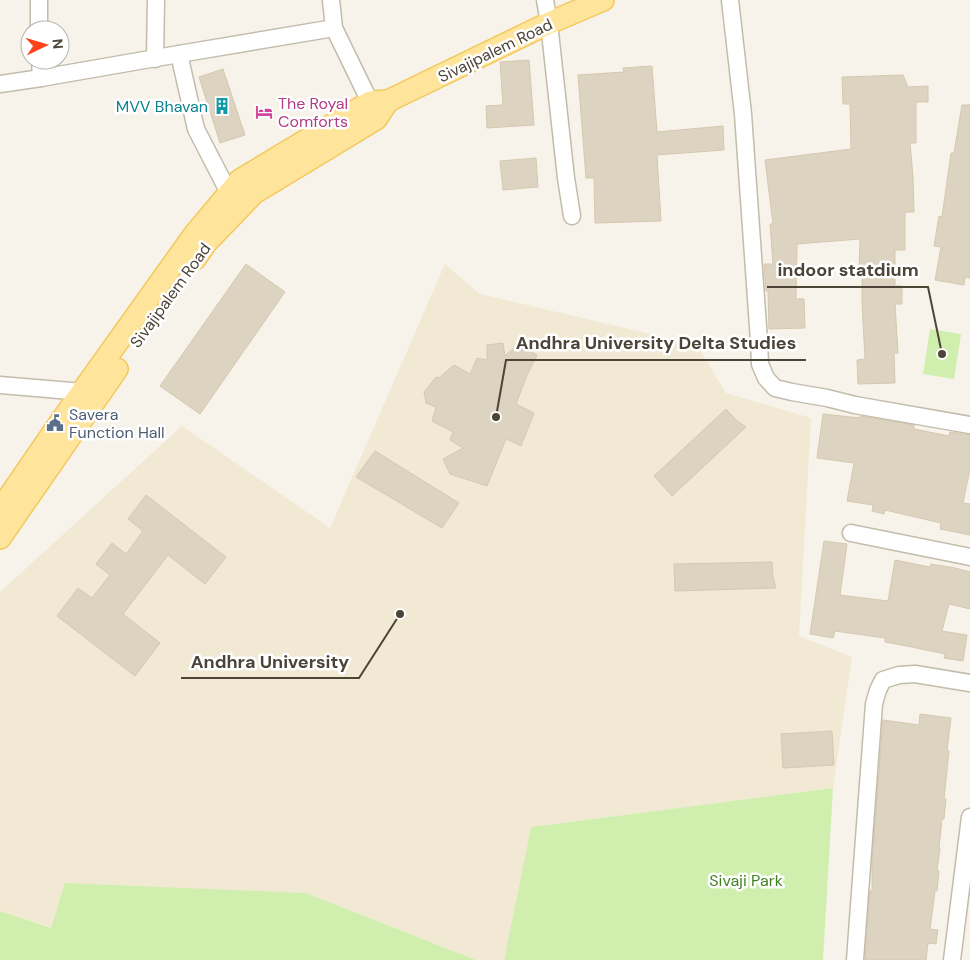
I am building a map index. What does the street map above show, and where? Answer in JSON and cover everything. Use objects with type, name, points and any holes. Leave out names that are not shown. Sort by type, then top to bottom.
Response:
[{"type":"main road","name":"Sivajipalem Road","points":[[0,510],[194,235],[240,180],[379,102],[603,0]]},
{"type":"main road","name":"Sivajipalem Road","points":[[0,538],[206,243],[254,193],[376,119],[379,102]]},
{"type":"street","points":[[39,0],[39,20]]},
{"type":"street","points":[[155,59],[156,0]]},
{"type":"street","points":[[331,0],[334,28],[379,102]]},
{"type":"street","points":[[545,0],[572,216]]},
{"type":"street","points":[[730,0],[743,114],[760,364],[766,378],[775,388],[792,392],[970,425]]},
{"type":"street","points":[[0,84],[334,28]]},
{"type":"street","points":[[179,54],[196,129],[229,193]]},
{"type":"street","points":[[40,70],[40,78]]},
{"type":"street","points":[[0,385],[83,392]]},
{"type":"street","points":[[851,533],[970,557]]},
{"type":"street","points":[[855,960],[874,704],[878,690],[883,680],[899,675],[916,674],[970,683]]},
{"type":"street","points":[[952,960],[970,816]]},
{"type":"shaded area","points":[[445,264],[480,294],[697,345],[726,393],[811,418],[799,636],[852,657],[833,788],[531,827],[504,960],[476,960],[306,893],[52,928],[0,911],[0,592],[182,426],[330,528]]},
{"type":"green space","points":[[930,329],[961,334],[954,379],[923,374]]},
{"type":"green space","name":"Sivaji Park","points":[[833,788],[823,960],[504,960],[531,827]]},
{"type":"green space","points":[[65,883],[306,893],[476,960],[0,960],[0,911],[51,928]]},
{"type":"building","points":[[529,60],[534,125],[487,128],[486,106],[503,105],[500,62]]},
{"type":"building","points":[[652,66],[657,132],[723,126],[724,150],[657,155],[661,221],[595,223],[594,178],[586,178],[578,75],[624,72],[623,68]]},
{"type":"building","name":"MVV Bhavan","points":[[223,69],[245,135],[220,143],[199,77]]},
{"type":"building","points":[[903,75],[908,87],[928,86],[928,102],[916,102],[916,143],[910,143],[914,212],[905,212],[905,250],[895,250],[895,286],[902,286],[902,304],[895,304],[898,353],[894,353],[895,383],[858,384],[857,360],[865,359],[862,271],[859,271],[860,239],[797,244],[796,299],[804,299],[805,328],[769,329],[768,291],[766,291],[764,264],[773,264],[770,224],[773,224],[765,160],[851,149],[850,104],[843,104],[842,77]]},
{"type":"building","points":[[962,105],[970,105],[970,278],[965,277],[964,285],[935,280],[941,247],[934,246],[939,216],[942,217],[951,153],[954,153]]},
{"type":"building","points":[[536,158],[538,187],[503,190],[500,161]]},
{"type":"building","points":[[246,264],[285,292],[200,414],[160,386]]},
{"type":"building","points":[[503,343],[505,356],[518,344],[537,355],[516,404],[534,413],[521,446],[506,439],[487,486],[450,474],[443,459],[463,448],[450,440],[453,432],[432,421],[436,407],[426,403],[424,392],[436,377],[439,378],[454,365],[470,374],[477,358],[487,360],[487,345]]},
{"type":"building","points":[[726,409],[746,427],[672,496],[654,476]]},
{"type":"building","points":[[823,414],[860,418],[860,416],[914,425],[914,429],[949,436],[950,432],[970,435],[970,469],[963,503],[970,504],[970,535],[940,529],[941,523],[885,510],[884,514],[872,511],[873,505],[847,501],[854,463],[817,458]]},
{"type":"building","points":[[375,451],[459,503],[442,528],[356,477]]},
{"type":"building","points":[[146,495],[226,557],[205,584],[168,555],[123,614],[160,643],[135,676],[57,616],[78,588],[92,598],[110,575],[96,564],[112,543],[126,554],[143,531],[128,519]]},
{"type":"building","points":[[824,541],[847,544],[840,595],[888,601],[895,560],[930,567],[931,564],[970,572],[970,609],[949,604],[942,631],[967,635],[963,661],[944,658],[945,654],[885,642],[885,638],[835,631],[833,638],[810,634]]},
{"type":"building","points":[[772,562],[776,588],[675,591],[674,564]]},
{"type":"building","points":[[920,714],[951,718],[947,750],[949,751],[944,799],[946,799],[937,871],[939,871],[930,929],[938,930],[936,944],[928,943],[926,960],[865,960],[870,891],[872,891],[872,861],[883,720],[919,725]]},
{"type":"building","points":[[832,731],[834,765],[783,768],[781,734]]},
{"type":"place","name":"MVV Bhavan","points":[[222,106]]},
{"type":"place","name":"The Royal Comforts","points":[[264,112]]},
{"type":"place","name":"indoor statdium","points":[[942,354]]},
{"type":"place","name":"Andhra University Delta Studies","points":[[496,417]]},
{"type":"place","name":"Savera Function Hall","points":[[55,423]]},
{"type":"place","name":"Andhra University","points":[[400,614]]}]
